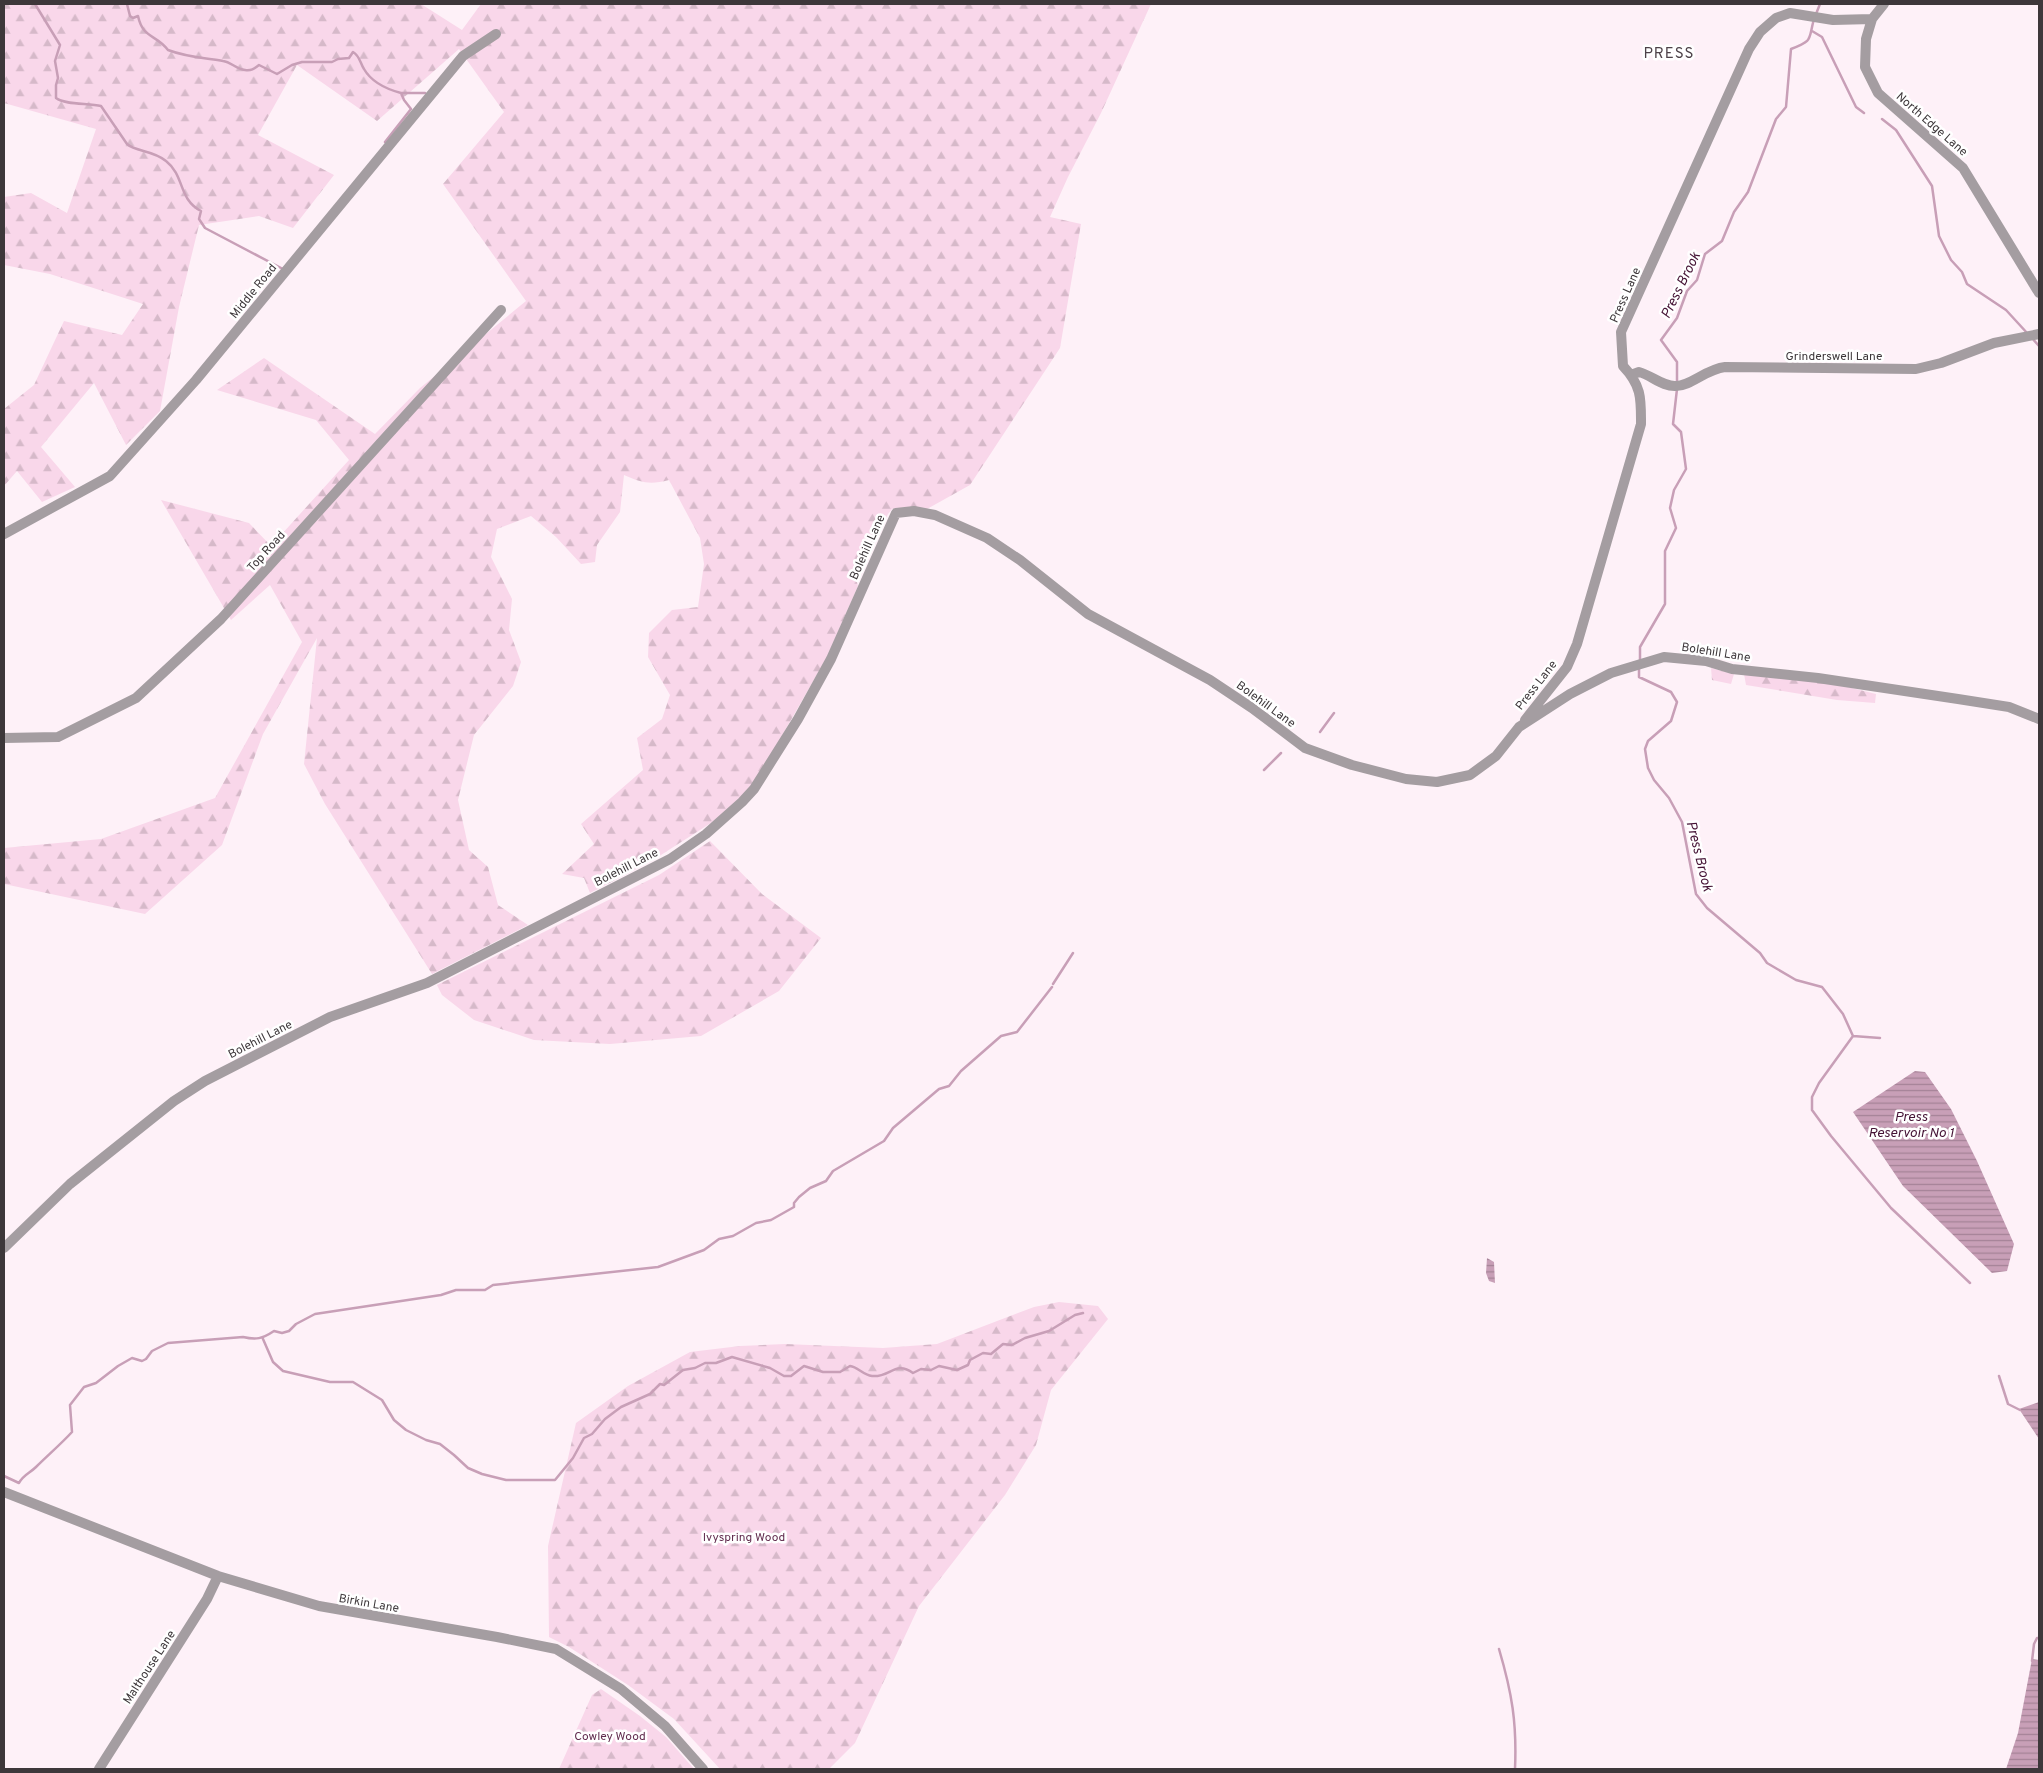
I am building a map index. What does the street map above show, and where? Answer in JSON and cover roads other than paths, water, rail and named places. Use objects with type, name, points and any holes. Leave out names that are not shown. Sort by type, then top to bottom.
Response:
[{"type":"street","points":[[1872,19],[1884,4]]},
{"type":"street","name":"Press Lane","points":[[1519,727],[1567,667],[1577,644],[1641,424],[1641,394],[1631,375],[1623,366],[1621,332],[1749,49],[1760,32],[1776,18],[1790,13],[1833,20],[1872,19]]},
{"type":"street","name":"North Edge Lane","points":[[1872,19],[1866,39],[1865,67],[1878,93],[1963,168],[2039,293]]},
{"type":"street","name":"Middle Road","points":[[4,534],[110,476],[196,380],[463,56],[496,34]]},
{"type":"street","name":"Top Road","points":[[4,738],[58,737],[136,698],[221,619],[501,310]]},
{"type":"street","name":"Grinderswell Lane","points":[[1631,375],[1639,372],[1668,385],[1677,386],[1709,371],[1725,367],[1916,369],[1941,363],[1994,343],[2039,334]]},
{"type":"street","name":"Bolehill Lane","points":[[4,1248],[70,1184],[174,1101],[205,1081],[330,1017],[427,983],[670,859],[706,834],[754,789],[798,719],[831,659],[896,513],[914,511],[935,514],[988,538],[1020,560],[1088,614],[1210,680],[1252,708],[1305,748],[1352,765],[1406,779],[1437,782],[1470,774],[1496,756],[1519,727],[1570,694],[1611,672],[1664,657],[1706,661],[1732,669],[1818,678],[2000,706],[2039,719]]},
{"type":"street","name":"Birkin Lane","points":[[4,1492],[218,1576],[333,1610],[496,1636],[556,1650],[621,1688],[665,1726],[703,1769]]},
{"type":"street","name":"Malthouse Lane","points":[[99,1769],[208,1598],[218,1576]]},
{"type":"water","name":"Press Reservoir No 1","points":[[1915,1071],[1925,1072],[1951,1109],[1977,1161],[2014,1244],[2007,1271],[1992,1273],[1903,1186],[1853,1112]]},
{"type":"water","points":[[1487,1258],[1494,1262],[1495,1283],[1489,1281],[1486,1273]]},
{"type":"water","points":[[2039,1402],[2039,1439],[2019,1409]]},
{"type":"water","points":[[2032,1659],[2039,1660],[2039,1769],[2006,1769],[2018,1733]]},
{"type":"waterway","points":[[35,4],[60,45],[55,61],[58,78],[56,98],[71,103],[101,106],[127,144],[161,157],[172,167],[188,200],[201,211],[199,219],[205,228],[283,269]]},
{"type":"waterway","points":[[127,4],[130,16],[133,18],[138,16],[143,29],[168,50],[188,56],[226,62],[242,69],[251,70],[259,65],[277,74],[292,65],[302,62],[332,62],[338,59],[349,58],[353,52],[367,74],[375,82],[401,93],[411,109],[385,142]]},
{"type":"waterway","name":"Press Brook","points":[[1816,14],[1820,4]]},
{"type":"waterway","name":"Press Brook","points":[[1677,383],[1677,362],[1661,340],[1677,318],[1687,291],[1697,280],[1705,254],[1722,241],[1734,212],[1748,192],[1776,119],[1786,107],[1791,49],[1807,41],[1814,19]]},
{"type":"waterway","points":[[1812,31],[1822,37],[1856,107],[1864,113]]},
{"type":"waterway","points":[[401,93],[425,93]]},
{"type":"waterway","points":[[1882,119],[1896,130],[1932,186],[1939,236],[1951,260],[1962,272],[1967,284],[2006,310],[2028,334]]},
{"type":"waterway","points":[[2032,338],[2039,346]]},
{"type":"waterway","name":"Press Brook","points":[[1640,661],[1640,647],[1665,604],[1665,551],[1676,528],[1670,508],[1674,490],[1686,469],[1681,432],[1673,424],[1677,389]]},
{"type":"waterway","name":"Press Brook","points":[[1639,669],[1639,677],[1671,692],[1677,702],[1671,721],[1648,741],[1645,749],[1648,768],[1654,780],[1669,798],[1682,822],[1696,894],[1707,908],[1760,953],[1767,963],[1796,980],[1822,987],[1843,1014],[1853,1036]]},
{"type":"waterway","points":[[1320,732],[1334,713]]},
{"type":"waterway","points":[[1264,770],[1281,753]]},
{"type":"waterway","points":[[1053,984],[1073,953]]},
{"type":"waterway","points":[[4,1476],[19,1483],[22,1478],[72,1432],[70,1405],[84,1387],[96,1383],[132,1358],[142,1361],[146,1359],[152,1351],[168,1343],[243,1337],[259,1338],[274,1331],[282,1333],[289,1331],[296,1324],[315,1314],[441,1295],[456,1290],[485,1290],[493,1285],[658,1267],[704,1250],[719,1239],[733,1236],[756,1223],[771,1220],[794,1207],[794,1203],[799,1197],[810,1188],[826,1181],[833,1171],[884,1141],[893,1128],[939,1089],[949,1086],[961,1071],[1001,1036],[1017,1032],[1052,987]]},
{"type":"waterway","points":[[1853,1036],[1819,1083],[1812,1097],[1812,1110],[1831,1136],[1891,1208],[1970,1283]]},
{"type":"waterway","name":"Press Brook","points":[[1853,1036],[1880,1038]]},
{"type":"waterway","points":[[263,1339],[273,1362],[283,1371],[330,1382],[353,1382],[382,1400],[394,1420],[406,1430],[426,1440],[440,1444],[468,1468],[482,1474],[506,1480],[555,1480],[573,1458],[584,1438],[592,1434],[605,1419],[621,1407],[650,1394],[660,1384],[664,1385],[683,1370],[695,1368],[705,1363],[716,1363],[732,1357],[770,1368],[784,1376],[791,1376],[804,1366],[823,1372],[840,1372],[850,1366],[872,1376],[883,1375],[902,1368],[913,1373],[921,1369],[931,1370],[939,1366],[957,1370],[968,1365],[970,1360],[983,1353],[991,1354],[1003,1344],[1012,1345],[1025,1338],[1049,1331],[1075,1315],[1083,1313]]},
{"type":"waterway","points":[[1999,1376],[2008,1404],[2020,1410]]},
{"type":"waterway","points":[[2032,1661],[2034,1644],[2037,1638],[2039,1638]]},
{"type":"waterway","points":[[1499,1649],[1513,1708],[1515,1769]]},
{"type":"district","name":"PRESS","points":[[1669,53]]},
{"type":"park label","name":"Ivyspring Wood","points":[[744,1537]]},
{"type":"park label","name":"Cowley Wood","points":[[610,1736]]}]
